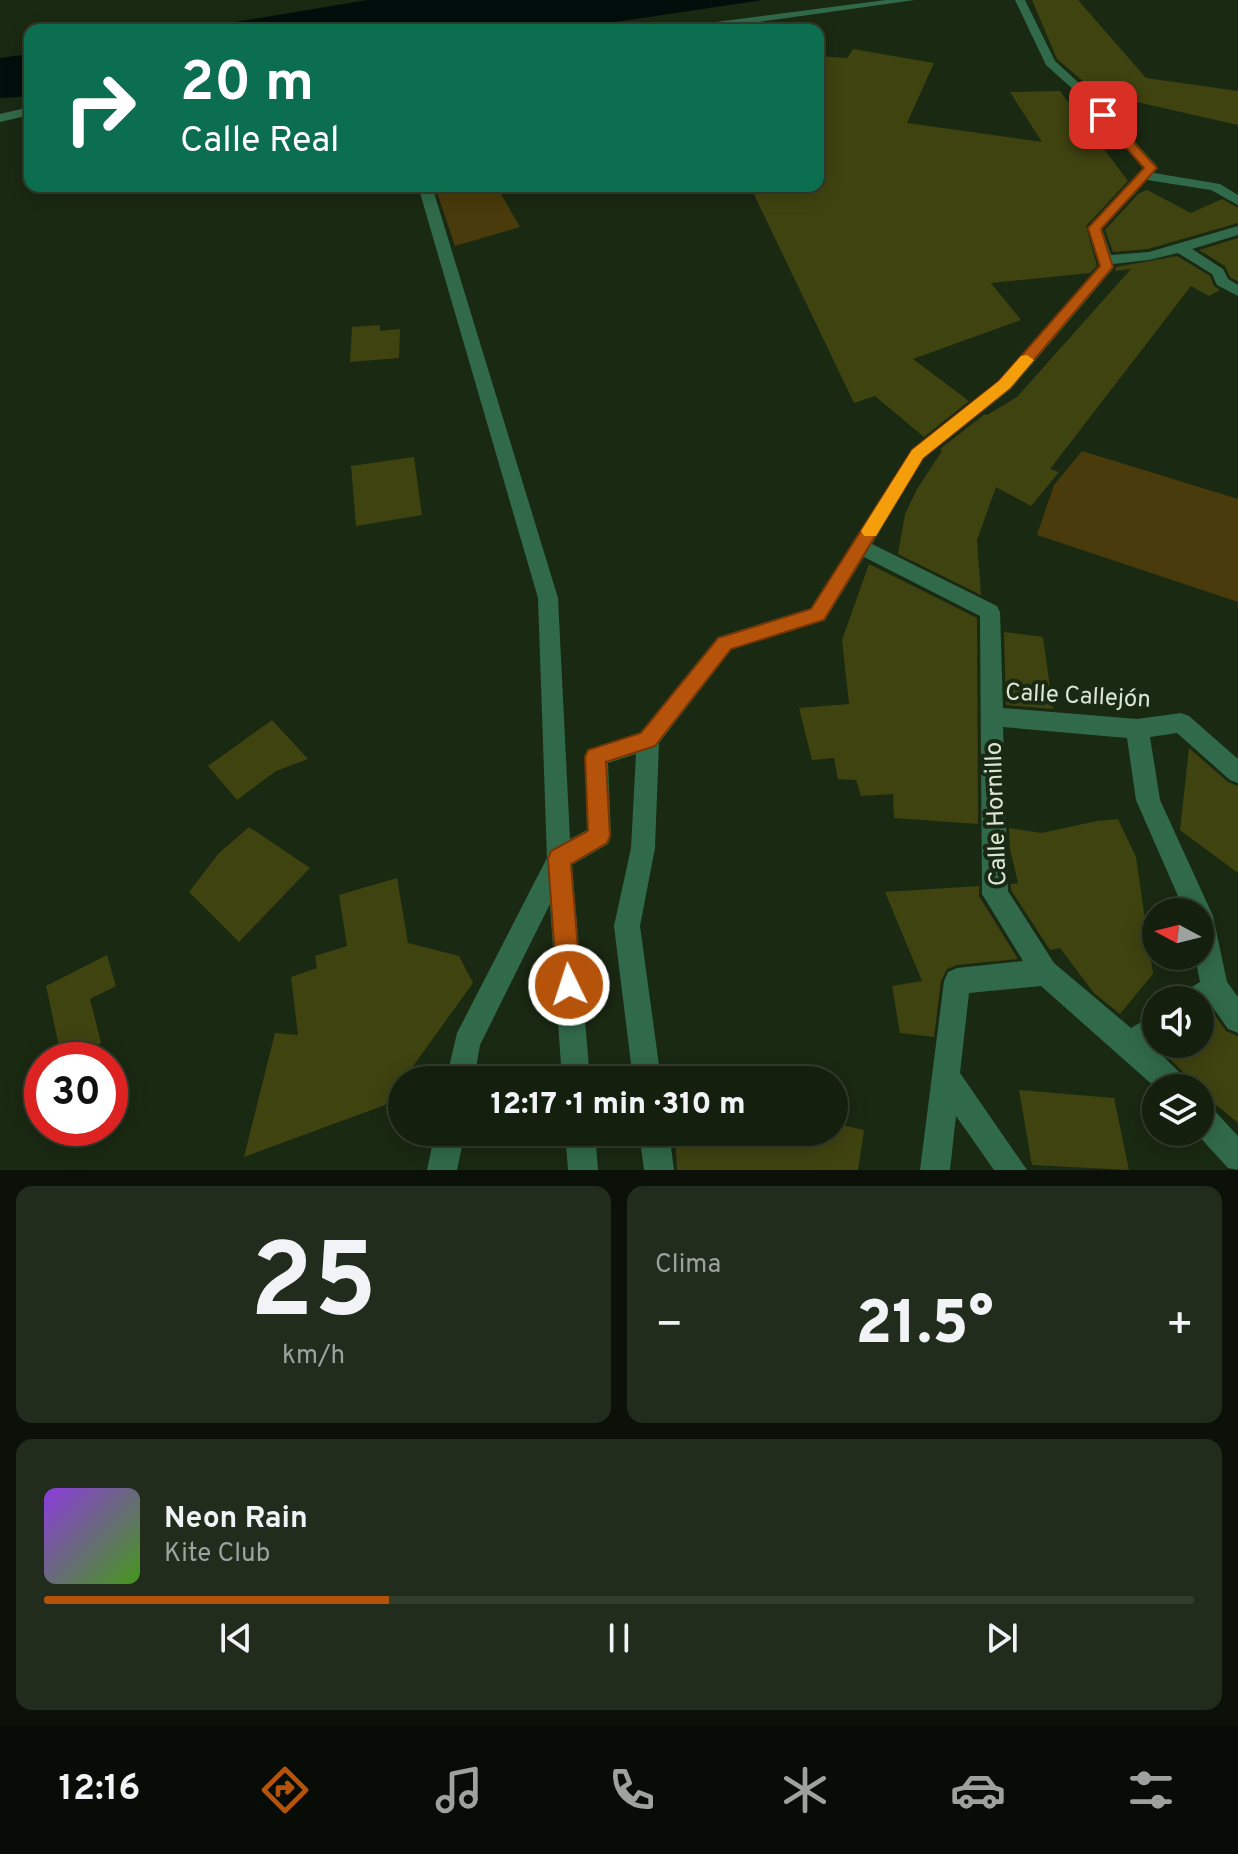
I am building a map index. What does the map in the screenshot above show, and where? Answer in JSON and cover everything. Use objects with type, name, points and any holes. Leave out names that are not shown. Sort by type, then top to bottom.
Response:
[{"type":"street","points":[[724,24],[910,0]]},
{"type":"street","points":[[463,1066],[467,1043],[559,859],[599,836],[596,757],[648,740],[725,643],[818,614],[918,454],[1005,385],[1107,267],[1095,228],[1151,168],[1089,98],[1050,63],[1020,0]]},
{"type":"street","points":[[0,118],[24,112]]},
{"type":"street","points":[[1143,175],[1215,187],[1238,201]]},
{"type":"street","points":[[427,192],[548,598],[559,859],[575,1066]]},
{"type":"street","points":[[1104,260],[1149,256],[1238,230]]},
{"type":"street","points":[[1180,248],[1218,272],[1222,282],[1238,291]]},
{"type":"street","name":"Calle Hornillo","points":[[860,547],[990,612],[995,894],[1045,972],[1160,1074]]},
{"type":"street","name":"Calle Callejón","points":[[992,717],[1137,729],[1181,723],[1238,773]]},
{"type":"street","points":[[1137,729],[1148,800],[1192,898]]},
{"type":"street","points":[[645,1066],[627,926],[643,848],[648,740]]},
{"type":"street","points":[[935,1170],[957,981],[1045,972]]},
{"type":"street","points":[[1214,1000],[1238,1019]]},
{"type":"street","points":[[1130,1045],[1142,1037]]},
{"type":"street","points":[[945,1076],[1012,1170]]},
{"type":"street","points":[[1214,1132],[1237,1157]]},
{"type":"street","points":[[442,1170],[447,1146]]},
{"type":"street","points":[[581,1146],[583,1170]]},
{"type":"street","points":[[656,1146],[659,1170]]},
{"type":"shaded area","points":[[367,0],[763,0],[601,24],[224,24]]},
{"type":"shaded area","points":[[24,55],[24,96],[0,98],[0,58]]},
{"type":"shaded area","points":[[437,192],[500,192],[520,227],[455,246]]},
{"type":"shaded area","points":[[1082,451],[1238,499],[1238,602],[1037,535],[1054,485]]},
{"type":"building","points":[[1032,0],[1078,0],[1146,78],[1238,91],[1238,125],[1097,93],[1057,59]]},
{"type":"building","points":[[853,49],[934,63],[907,123],[1042,142],[1010,92],[1060,91],[1128,181],[1086,226],[1097,266],[1090,273],[991,283],[1021,320],[913,359],[969,401],[924,437],[875,396],[854,403],[753,192],[824,192],[824,56],[847,58]]},
{"type":"building","points":[[1147,190],[1191,213],[1222,199],[1238,208],[1238,223],[1148,249],[1113,252],[1105,230],[1138,194]]},
{"type":"building","points":[[1238,238],[1237,281],[1230,277],[1225,266],[1199,250]]},
{"type":"building","points":[[1177,256],[1210,276],[1214,286],[1220,290],[1209,296],[1191,286],[1050,469],[1059,472],[1031,506],[996,487],[977,540],[981,595],[898,554],[905,514],[942,451],[940,449],[985,414],[1017,397],[1131,269],[1115,271],[1116,267]]},
{"type":"building","points":[[380,325],[380,331],[400,329],[399,358],[350,362],[352,327]]},
{"type":"building","points":[[414,457],[422,515],[356,526],[351,466]]},
{"type":"building","points":[[869,564],[977,618],[978,824],[894,818],[893,794],[861,796],[856,780],[838,779],[834,758],[812,760],[799,708],[849,704],[842,640]]},
{"type":"building","points":[[1004,632],[1043,637],[1053,709],[1006,705]]},
{"type":"building","points":[[272,720],[308,759],[276,771],[237,800],[208,766]]},
{"type":"building","points":[[1189,748],[1228,782],[1238,786],[1238,873],[1180,830]]},
{"type":"building","points":[[1118,819],[1136,857],[1142,898],[1142,970],[1152,970],[1153,974],[1120,1014],[1094,993],[1060,948],[1050,950],[1011,890],[1011,884],[1018,883],[1010,849],[1009,828],[1041,833]]},
{"type":"building","points":[[249,827],[310,868],[239,942],[189,892],[219,853]]},
{"type":"building","points":[[397,878],[408,943],[459,956],[473,983],[413,1066],[388,1066],[388,1101],[385,1105],[244,1157],[275,1033],[298,1035],[291,977],[317,968],[315,956],[347,946],[339,895]]},
{"type":"building","points":[[979,886],[979,896],[1018,959],[957,965],[947,969],[941,981],[934,1037],[900,1033],[892,986],[922,981],[885,892]]},
{"type":"building","points":[[107,955],[116,986],[90,999],[101,1042],[58,1042],[46,986]]},
{"type":"building","points":[[1214,1014],[1226,1031],[1238,1036],[1238,1123],[1214,1103],[1214,1074],[1185,1074],[1169,1058],[1214,1058]]},
{"type":"building","points":[[1019,1090],[1114,1098],[1129,1170],[1032,1165]]},
{"type":"building","points":[[848,1126],[864,1130],[858,1170],[677,1170],[676,1146],[848,1146]]},
{"type":"slow traffic","points":[[870,531],[918,454],[1005,385],[1027,360]]},
{"type":"route","points":[[569,985],[559,859],[599,836],[596,757],[648,740],[725,643],[818,614],[918,454],[1005,385],[1107,267],[1095,228],[1151,168],[1103,115]]}]
